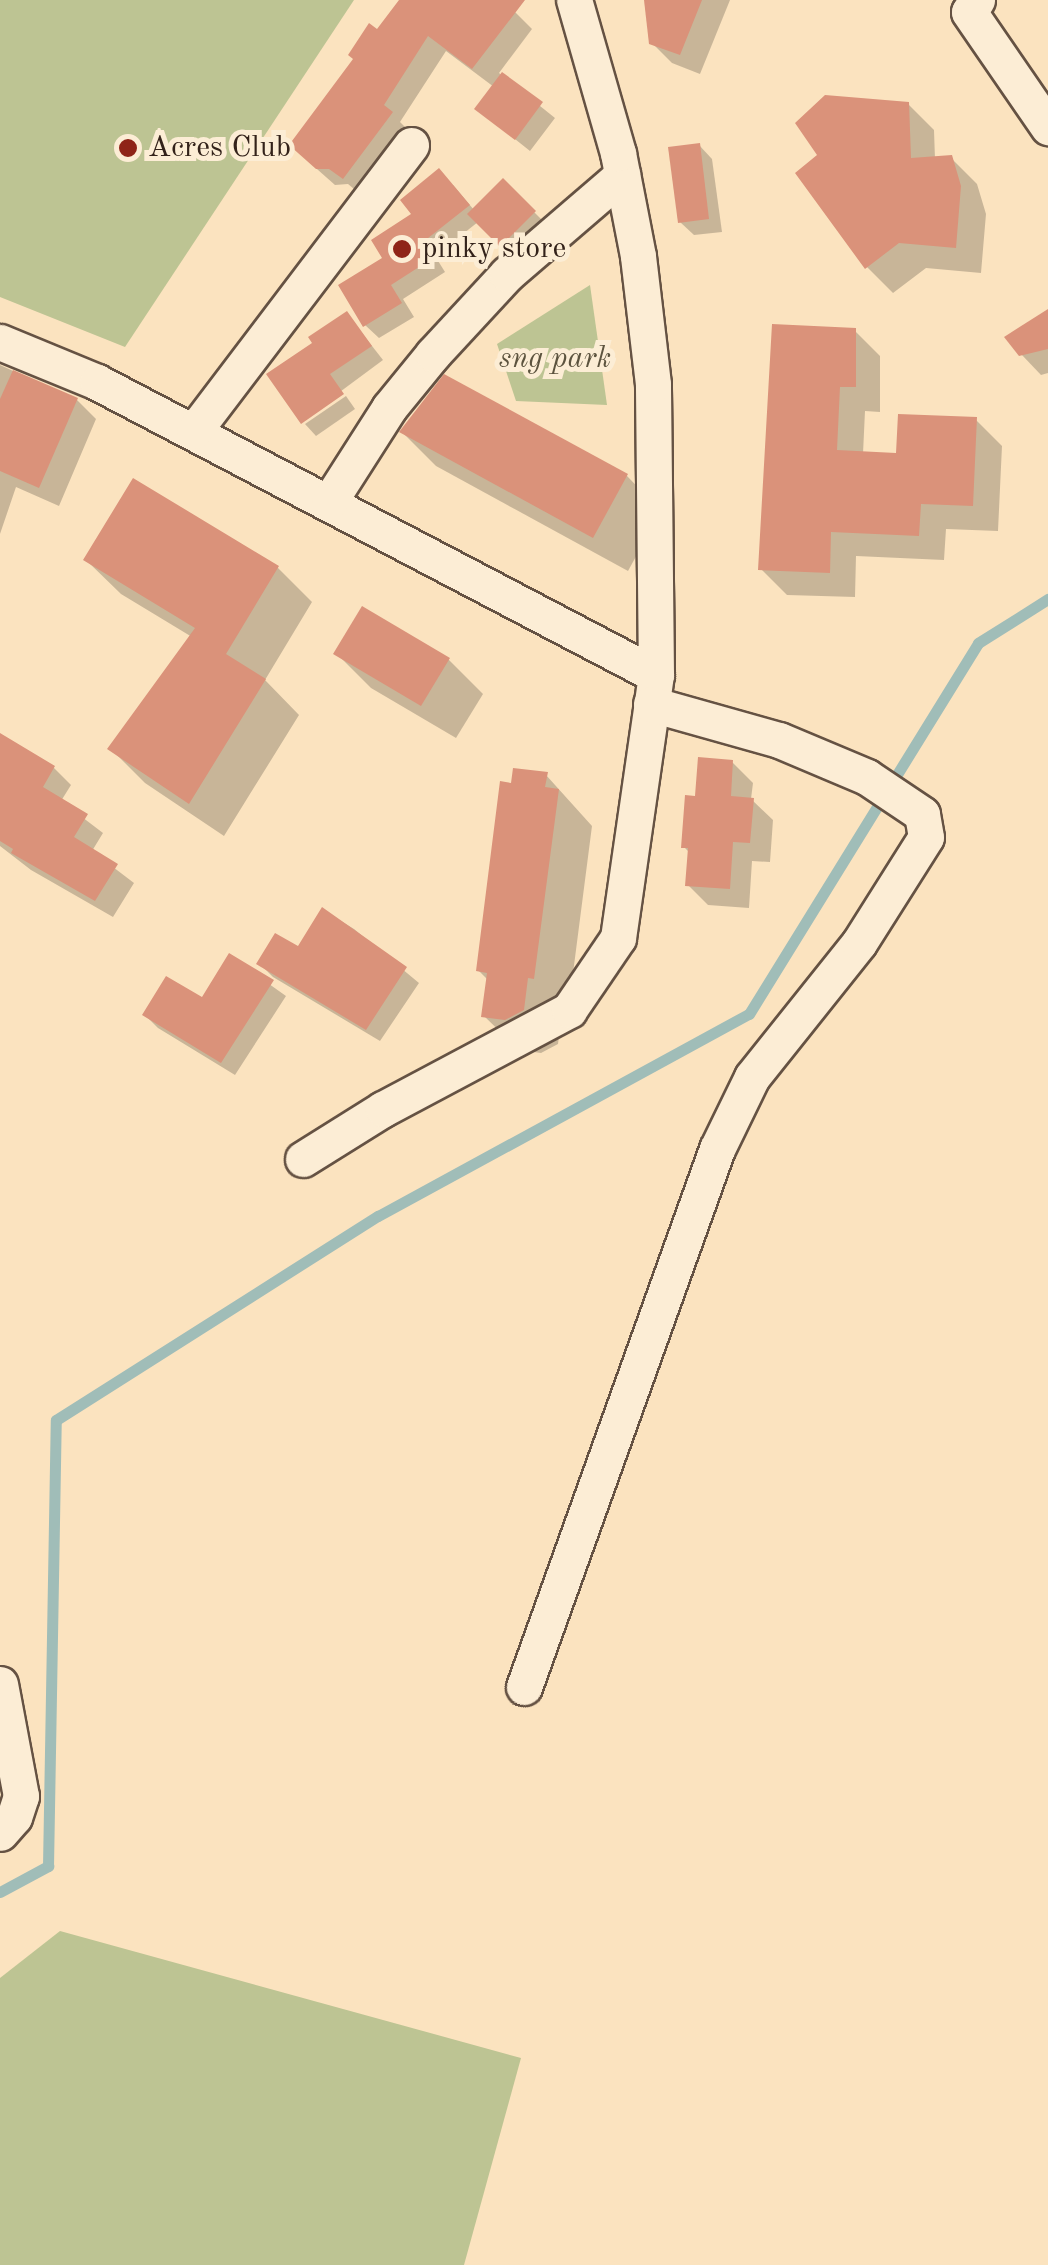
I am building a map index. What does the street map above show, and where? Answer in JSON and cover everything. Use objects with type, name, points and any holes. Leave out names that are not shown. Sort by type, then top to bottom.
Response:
[{"type":"street","points":[[304,1159],[383,1109],[570,1010],[618,938],[653,689],[654,384],[638,256],[622,175],[574,0]]},
{"type":"street","points":[[968,4],[1048,127]]},
{"type":"street","points":[[194,432],[411,144]]},
{"type":"street","points":[[329,502],[388,408],[433,354],[507,274],[622,175]]},
{"type":"street","points":[[0,342],[97,382],[329,502],[653,689],[867,777],[922,814],[927,824],[922,849],[859,943],[752,1078],[717,1149],[524,1688]]},
{"type":"street","points":[[0,1684],[20,1796],[14,1817],[0,1833]]},
{"type":"green space","name":"Acres Club","points":[[0,0],[354,0],[125,347],[0,297]]},
{"type":"green space","name":"sng park","points":[[590,285],[607,405],[516,401],[497,344]]},
{"type":"green space","points":[[60,1931],[521,2058],[464,2265],[0,2265],[0,1978]]},
{"type":"building","points":[[399,0],[525,0],[472,69],[428,36],[384,105],[393,112],[343,179],[329,169],[316,169],[289,145],[353,59],[348,55],[369,23],[377,29]]},
{"type":"building","points":[[644,0],[702,0],[680,55],[649,44]]},
{"type":"building","points":[[502,72],[543,102],[515,140],[474,109]]},
{"type":"building","points":[[825,95],[909,102],[911,158],[952,155],[961,186],[956,248],[899,243],[865,269],[795,173],[817,155],[795,123]]},
{"type":"building","points":[[700,143],[709,219],[678,223],[668,147]]},
{"type":"building","points":[[439,168],[470,205],[423,242],[433,258],[391,285],[402,303],[363,327],[338,285],[382,258],[371,240],[411,214],[400,200]]},
{"type":"building","points":[[503,178],[536,211],[500,247],[467,214]]},
{"type":"building","points":[[1048,309],[1048,349],[1019,356],[1004,337]]},
{"type":"building","points":[[347,311],[372,346],[330,374],[344,394],[301,424],[266,374],[312,343],[308,337]]},
{"type":"building","points":[[772,324],[856,328],[856,387],[840,387],[837,450],[896,453],[898,414],[977,417],[973,506],[921,504],[919,536],[831,532],[830,573],[758,570]]},
{"type":"building","points":[[13,370],[78,398],[39,488],[0,471],[0,399]]},
{"type":"building","points":[[444,374],[628,474],[593,538],[399,432]]},
{"type":"building","points":[[133,478],[279,566],[226,654],[266,679],[189,804],[107,749],[195,628],[83,560]]},
{"type":"building","points":[[362,606],[450,658],[421,706],[333,654]]},
{"type":"building","points":[[0,733],[55,766],[43,787],[88,814],[74,837],[118,864],[95,901],[11,853],[13,849],[0,841]]},
{"type":"building","points":[[698,757],[733,760],[731,796],[754,798],[750,843],[733,842],[730,889],[685,886],[688,848],[681,848],[685,795],[695,796]]},
{"type":"building","points":[[513,768],[548,772],[545,787],[559,789],[534,979],[528,978],[524,1010],[505,1020],[481,1017],[487,973],[476,971],[500,781],[511,783]]},
{"type":"building","points":[[322,907],[407,967],[366,1030],[256,964],[275,933],[298,946]]},
{"type":"building","points":[[229,953],[274,980],[221,1063],[142,1015],[166,976],[202,997]]},
{"type":"waterway","points":[[0,1892],[48,1866],[56,1420],[378,1216],[749,1014],[978,643],[1048,599]]},
{"type":"place","name":"Acres Club","points":[[128,148]]},
{"type":"place","name":"pinky store","points":[[402,249]]}]
